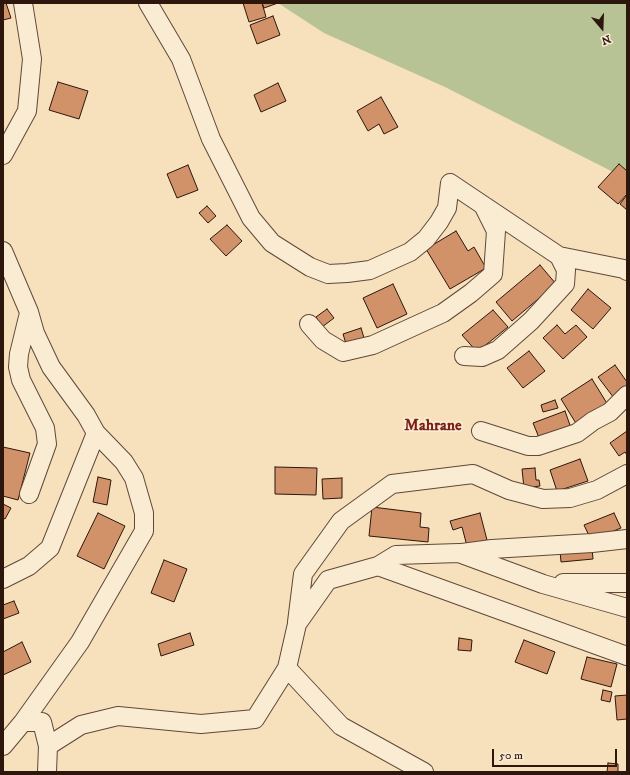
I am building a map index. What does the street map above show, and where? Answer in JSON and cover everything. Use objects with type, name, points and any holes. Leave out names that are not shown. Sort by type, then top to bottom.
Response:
[{"type":"street","points":[[3,155],[27,111],[32,59],[22,3]]},
{"type":"street","points":[[148,3],[181,59],[211,139],[250,218],[272,243],[292,257],[310,267],[328,274],[370,270],[410,252],[426,239],[439,222],[447,208],[450,183],[559,256],[624,269],[627,271]]},
{"type":"street","points":[[309,324],[323,340],[343,352],[373,345],[443,313],[471,293],[492,274],[496,231],[483,204]]},
{"type":"street","points":[[3,252],[29,312],[35,333],[51,367],[86,415],[96,433],[124,462],[134,478],[144,513],[144,531],[80,642],[24,722],[3,746]]},
{"type":"street","points":[[464,356],[482,357],[498,350],[532,321],[565,284],[566,270],[559,256]]},
{"type":"street","points":[[29,312],[19,354],[18,367],[21,380],[45,428],[47,444],[29,494]]},
{"type":"street","points":[[481,431],[528,446],[538,446],[577,433],[593,421],[610,412],[627,395]]},
{"type":"street","points":[[3,579],[29,566],[50,548],[96,433]]},
{"type":"street","points":[[48,746],[81,725],[118,716],[201,724],[254,719],[287,668],[297,624],[303,574],[341,521],[392,484],[473,474],[508,490],[544,499],[570,498],[597,490],[627,474]]},
{"type":"street","points":[[297,624],[328,580],[378,566],[396,555],[459,553],[492,549],[627,540]]},
{"type":"street","points":[[459,553],[542,584],[627,608]]},
{"type":"street","points":[[378,566],[627,656]]},
{"type":"street","points":[[542,584],[627,583]]},
{"type":"street","points":[[287,668],[341,726],[424,772]]},
{"type":"street","points":[[24,722],[42,722],[48,746],[47,772]]},
{"type":"green space","points":[[278,3],[627,3],[627,179],[445,87],[324,33]]},
{"type":"building","points":[[3,3],[6,3],[11,18],[3,20]]},
{"type":"building","points":[[243,3],[262,3],[266,17],[249,22]]},
{"type":"building","points":[[262,3],[278,3],[264,8]]},
{"type":"building","points":[[273,16],[280,35],[257,44],[250,25]]},
{"type":"building","points":[[58,82],[88,91],[79,119],[49,110]]},
{"type":"building","points":[[278,83],[286,101],[261,112],[254,95]]},
{"type":"building","points":[[381,97],[398,127],[384,134],[379,124],[368,131],[357,111]]},
{"type":"building","points":[[619,164],[627,171],[627,194],[618,204],[598,187]]},
{"type":"building","points":[[188,165],[198,190],[177,198],[167,174]]},
{"type":"building","points":[[627,195],[627,210],[620,204]]},
{"type":"building","points":[[207,206],[216,216],[208,223],[199,213]]},
{"type":"building","points":[[227,225],[242,241],[226,256],[210,239]]},
{"type":"building","points":[[456,231],[468,251],[474,247],[486,268],[450,289],[426,249]]},
{"type":"building","points":[[540,265],[556,284],[512,321],[496,302]]},
{"type":"building","points":[[393,284],[407,314],[377,328],[363,298]]},
{"type":"building","points":[[588,289],[611,308],[593,329],[571,310]]},
{"type":"building","points":[[327,309],[334,318],[322,327],[316,317]]},
{"type":"building","points":[[493,310],[508,327],[477,352],[462,335]]},
{"type":"building","points":[[557,325],[565,334],[576,325],[587,337],[563,359],[543,338]]},
{"type":"building","points":[[361,328],[365,341],[347,347],[343,334]]},
{"type":"building","points":[[529,351],[545,371],[523,388],[507,368]]},
{"type":"building","points":[[615,365],[627,382],[627,389],[614,398],[598,377]]},
{"type":"building","points":[[592,379],[608,405],[577,425],[561,399]]},
{"type":"building","points":[[555,400],[558,408],[543,412],[541,405]]},
{"type":"building","points":[[565,411],[571,428],[540,440],[533,423]]},
{"type":"building","points":[[627,431],[627,455],[625,452],[619,456],[610,443]]},
{"type":"building","points":[[3,447],[30,453],[18,500],[3,496]]},
{"type":"building","points":[[580,459],[588,481],[557,491],[550,470]]},
{"type":"building","points":[[275,467],[317,468],[316,495],[275,494]]},
{"type":"building","points":[[535,468],[536,480],[539,480],[540,486],[524,488],[522,469]]},
{"type":"building","points":[[98,477],[111,480],[107,505],[93,502]]},
{"type":"building","points":[[342,478],[342,498],[323,499],[322,479]]},
{"type":"building","points":[[3,504],[11,508],[5,519],[3,518]]},
{"type":"building","points":[[372,507],[421,513],[420,527],[429,528],[428,542],[369,536]]},
{"type":"building","points":[[98,513],[125,526],[104,569],[77,556]]},
{"type":"building","points":[[480,513],[487,540],[467,546],[462,527],[453,530],[450,521]]},
{"type":"building","points":[[614,513],[621,528],[591,540],[584,525]]},
{"type":"building","points":[[592,548],[593,559],[561,562],[560,551]]},
{"type":"building","points":[[164,560],[187,569],[174,602],[151,593]]},
{"type":"building","points":[[14,601],[19,613],[3,619],[3,605]]},
{"type":"building","points":[[190,633],[194,645],[161,656],[158,644]]},
{"type":"building","points":[[459,638],[472,640],[471,651],[458,650]]},
{"type":"building","points":[[524,640],[555,652],[547,674],[515,662]]},
{"type":"building","points":[[22,642],[31,662],[3,675],[3,652]]},
{"type":"building","points":[[587,657],[617,664],[611,687],[581,679]]},
{"type":"building","points":[[603,690],[612,692],[610,702],[601,700]]},
{"type":"building","points":[[627,695],[627,719],[617,720],[615,696]]},
{"type":"building","points":[[608,763],[618,764],[618,772],[607,772]]},
{"type":"district","name":"Mahrane","points":[[433,427]]}]
